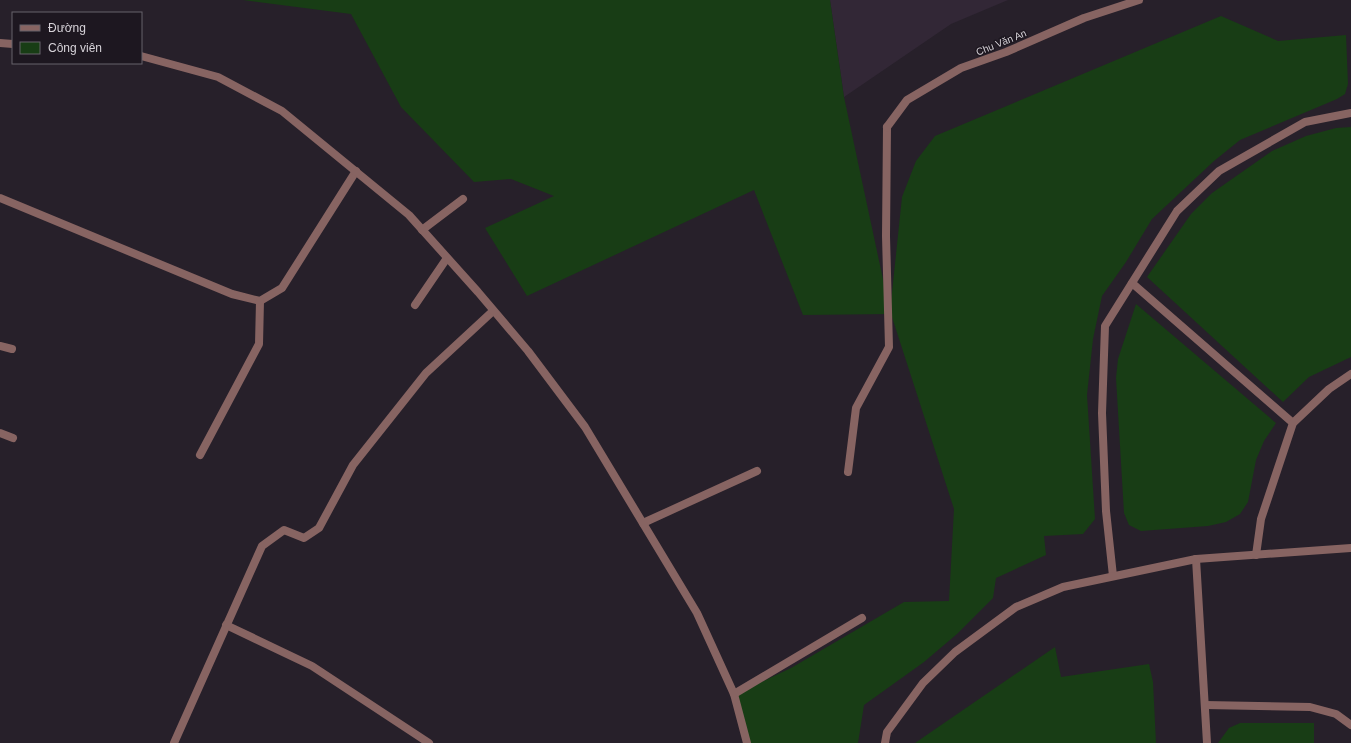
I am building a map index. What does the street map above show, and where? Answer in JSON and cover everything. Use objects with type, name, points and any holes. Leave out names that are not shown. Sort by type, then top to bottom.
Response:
[{"type":"street","name":"Chu Văn An","points":[[848,472],[856,408],[889,347],[886,236],[887,127],[907,100],[961,68],[1006,52],[1084,18],[1139,0]]},
{"type":"street","points":[[0,43],[12,44]]},
{"type":"street","points":[[142,56],[218,77],[282,111],[409,215],[447,258],[528,351],[584,427],[697,613],[734,694],[746,743]]},
{"type":"street","points":[[1113,576],[1106,511],[1102,413],[1105,326],[1177,211],[1219,171],[1306,122],[1351,113]]},
{"type":"street","points":[[0,198],[232,294],[260,301],[282,288],[356,171]]},
{"type":"street","points":[[422,230],[463,199]]},
{"type":"street","points":[[415,305],[447,258]]},
{"type":"street","points":[[1132,283],[1293,423]]},
{"type":"street","points":[[200,455],[259,344],[260,301]]},
{"type":"street","points":[[174,743],[262,546],[284,530],[304,538],[319,528],[353,465],[426,373],[493,311]]},
{"type":"street","points":[[0,346],[12,349]]},
{"type":"street","points":[[1256,555],[1261,519],[1293,423],[1329,389],[1351,374]]},
{"type":"street","points":[[0,434],[12,438]]},
{"type":"street","points":[[643,524],[757,471]]},
{"type":"street","points":[[885,743],[887,732],[907,703],[923,683],[955,652],[1016,607],[1063,587],[1196,559],[1351,548]]},
{"type":"street","points":[[1196,559],[1207,743]]},
{"type":"street","points":[[734,694],[862,618]]},
{"type":"street","points":[[226,625],[312,666],[429,743]]},
{"type":"street","points":[[1205,705],[1310,707],[1336,714],[1351,725]]},
{"type":"shaded area","points":[[830,0],[1008,0],[951,24],[844,97]]},
{"type":"green space","points":[[243,0],[830,0],[844,97],[890,312],[902,197],[916,161],[935,136],[1221,16],[1278,41],[1346,35],[1348,84],[1345,94],[1337,99],[1240,140],[1214,161],[1152,219],[1126,262],[1102,296],[1093,339],[1087,395],[1095,519],[1083,534],[1044,536],[1046,555],[996,578],[993,598],[957,634],[924,662],[864,705],[858,743],[747,743],[734,695],[791,668],[904,602],[949,601],[954,509],[891,314],[803,315],[754,190],[527,296],[485,228],[554,196],[511,179],[474,182],[401,107],[351,14]]},
{"type":"green space","points":[[1351,127],[1351,357],[1309,377],[1283,402],[1147,277],[1191,214],[1212,193],[1272,151],[1306,136],[1336,128]]},
{"type":"green space","points":[[1136,304],[1276,423],[1264,441],[1256,460],[1248,502],[1240,514],[1226,522],[1208,526],[1141,531],[1129,525],[1124,513],[1116,378],[1118,359]]},
{"type":"green space","points":[[1055,647],[1061,677],[1149,664],[1153,682],[1156,743],[915,743]]},
{"type":"green space","points":[[1240,723],[1314,723],[1314,743],[1218,743],[1229,728]]}]
